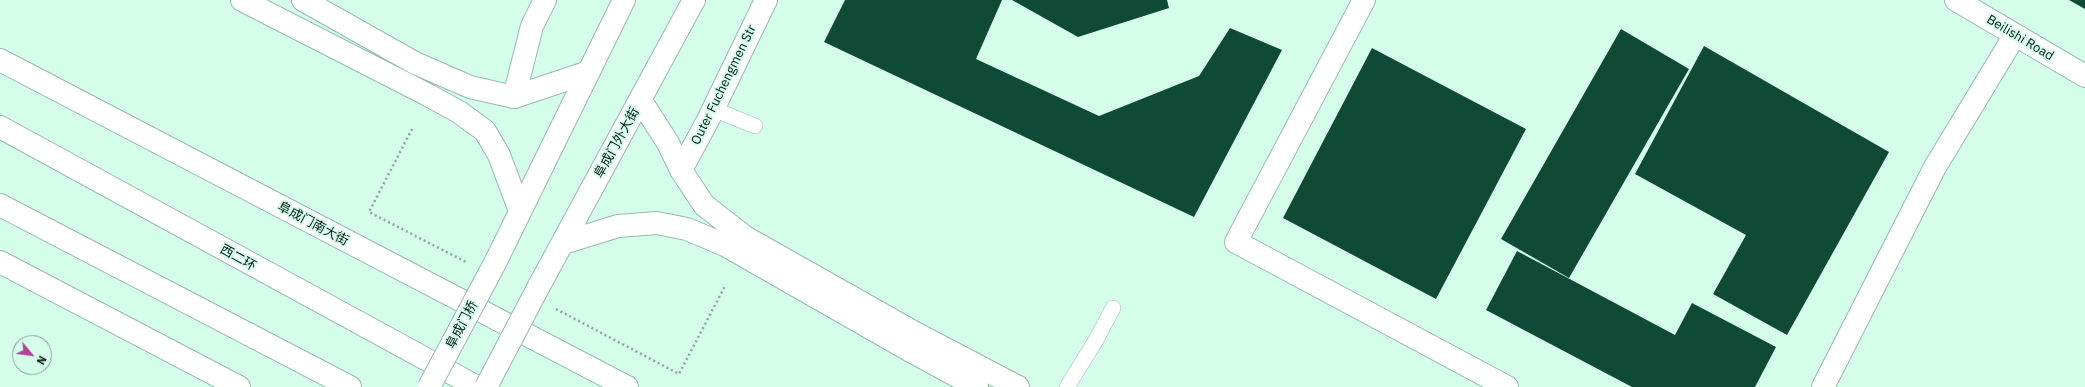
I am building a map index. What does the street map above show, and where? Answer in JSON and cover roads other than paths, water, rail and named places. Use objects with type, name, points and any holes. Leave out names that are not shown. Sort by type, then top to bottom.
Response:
[{"type":"main road","points":[[242,0],[428,95],[459,112],[485,131],[499,155],[520,211]]},
{"type":"main road","points":[[303,0],[415,63],[470,87],[514,97],[589,72]]},
{"type":"main road","points":[[514,97],[532,26],[545,0]]},
{"type":"main road","points":[[520,211],[624,0]]},
{"type":"main road","name":"阜成门外大街","points":[[486,387],[694,0]]},
{"type":"main road","name":"Outer Fuchengmen Str","points":[[680,170],[713,109],[766,0]]},
{"type":"main road","points":[[1364,0],[1236,242],[1507,387]]},
{"type":"main road","name":"Beilishi Road","points":[[1956,0],[2085,76]]},
{"type":"main road","points":[[1823,387],[1935,166],[2015,35]]},
{"type":"main road","name":"阜成门南大街","points":[[0,60],[627,387]]},
{"type":"main road","points":[[640,101],[668,143],[680,170],[704,205],[746,237],[917,334],[1018,387]]},
{"type":"main road","name":"西二环","points":[[0,127],[477,387]]},
{"type":"main road","points":[[0,205],[350,387]]},
{"type":"main road","name":"阜成门桥","points":[[429,387],[495,263],[520,211]]},
{"type":"main road","points":[[563,243],[618,226],[657,223],[687,229],[725,244],[902,346],[977,387]]},
{"type":"main road","points":[[0,262],[239,387]]},
{"type":"lane","points":[[713,109],[755,126]]},
{"type":"lane","points":[[1067,387],[1114,308]]}]
